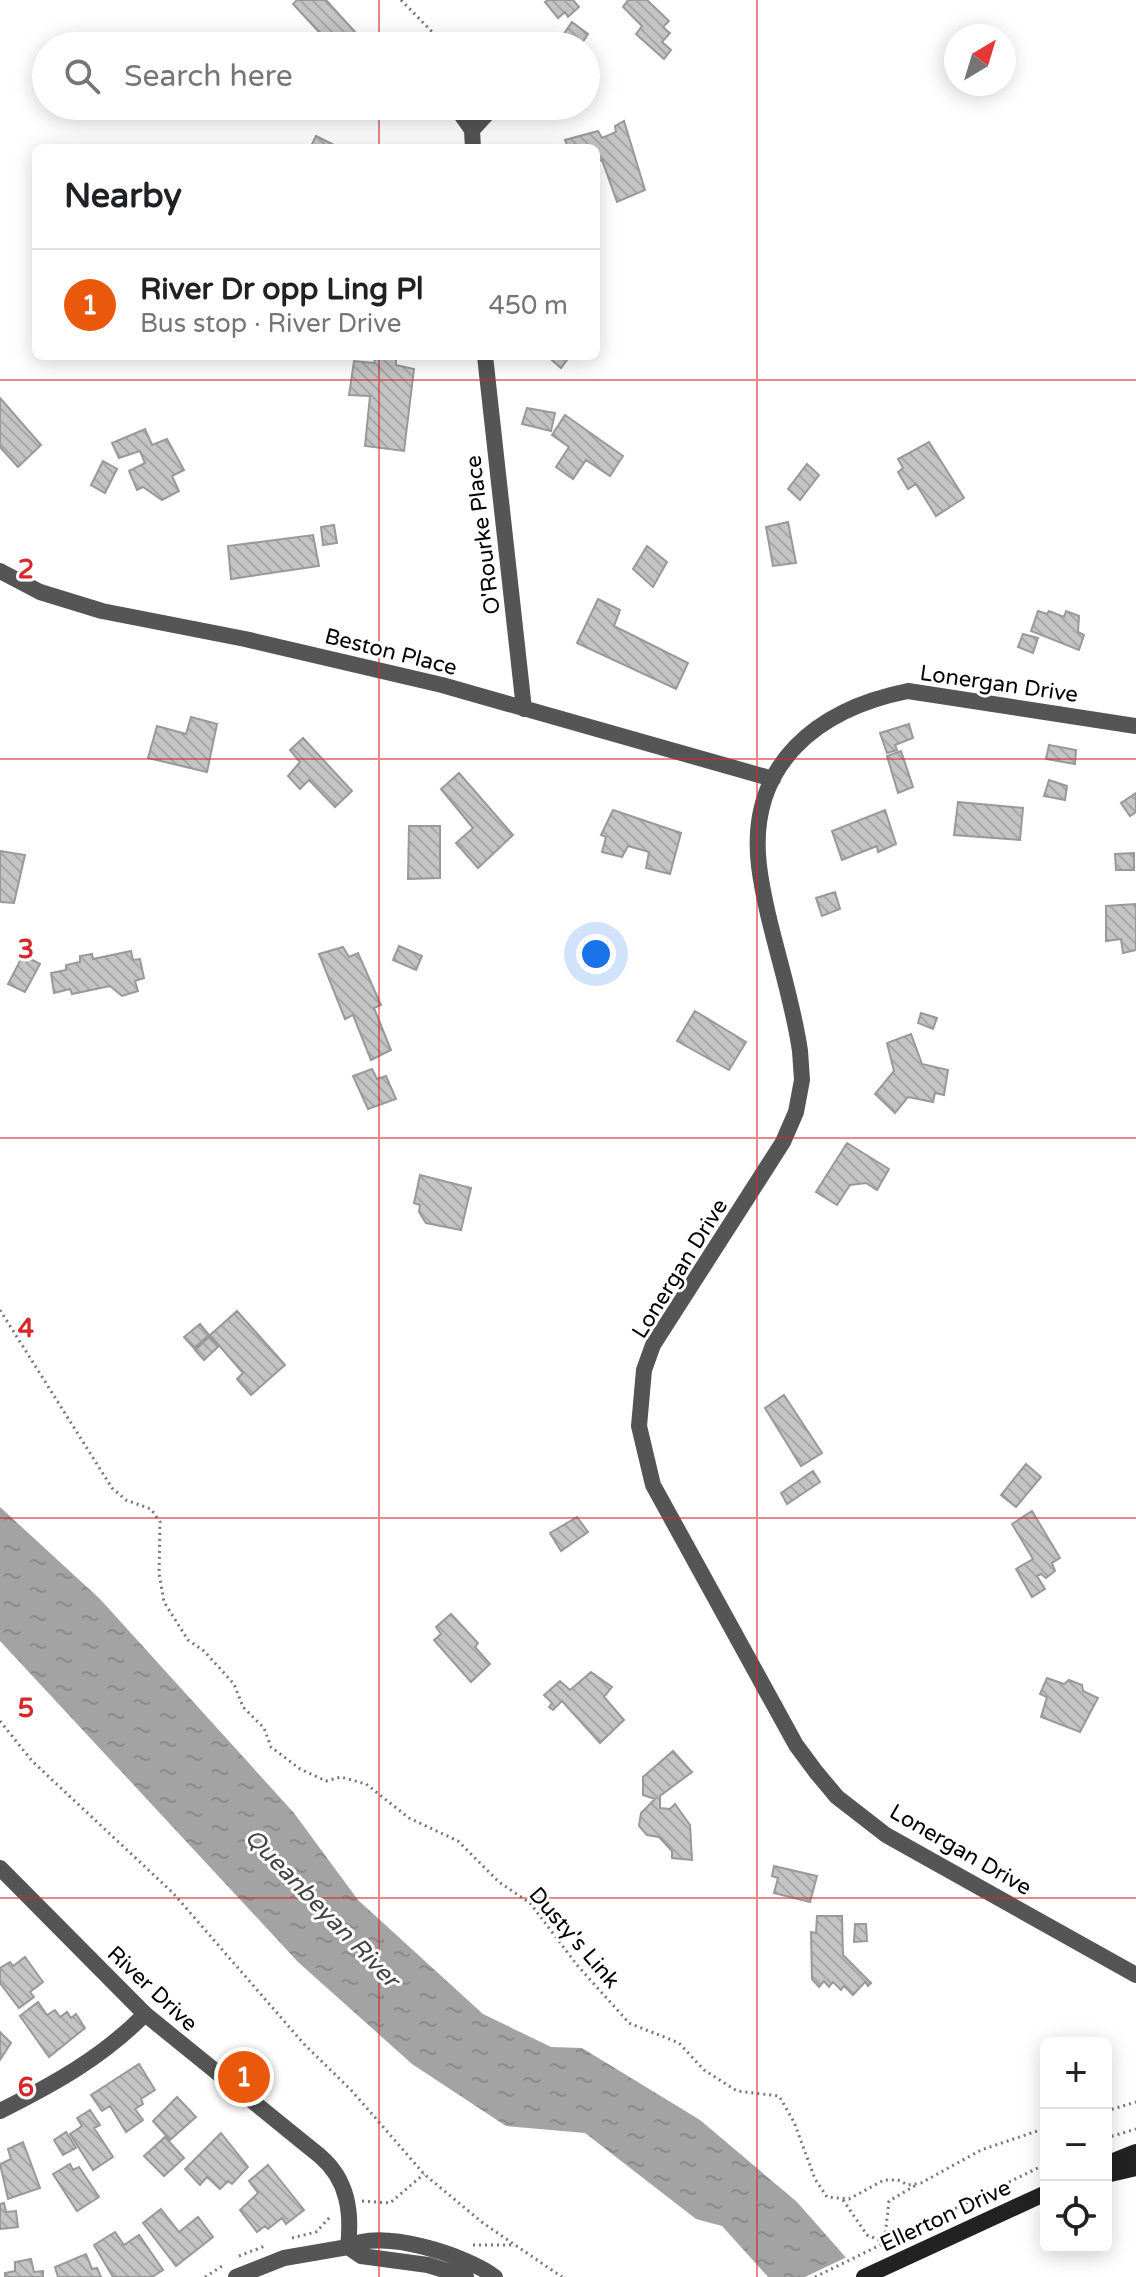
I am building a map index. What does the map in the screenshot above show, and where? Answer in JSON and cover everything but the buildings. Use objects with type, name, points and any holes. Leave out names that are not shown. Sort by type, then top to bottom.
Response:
[{"type":"main road","points":[[1112,2162],[1136,2152]]},
{"type":"main road","points":[[1112,2174],[1136,2168]]},
{"type":"main road","name":"Ellerton Drive","points":[[864,2277],[1040,2196]]},
{"type":"street","points":[[465,120],[472,130],[473,144]]},
{"type":"street","points":[[472,130],[481,120]]},
{"type":"street","name":"O'Rourke Place","points":[[485,360],[524,709]]},
{"type":"street","name":"Beston Place","points":[[0,571],[40,592],[102,611],[343,661],[773,779]]},
{"type":"street","name":"Lonergan Drive","points":[[1136,726],[908,691],[841,711],[811,729],[790,751],[773,779],[763,808],[759,864],[795,1015],[800,1051],[800,1091],[796,1112],[777,1154],[653,1345],[640,1396],[643,1456],[673,1525],[796,1745],[837,1797],[886,1835],[1136,1975]]},
{"type":"street","name":"River Drive","points":[[0,1868],[145,2014],[329,2164],[342,2182],[348,2203],[348,2247]]},
{"type":"street","points":[[0,2111],[83,2066],[121,2039],[145,2014]]},
{"type":"street","points":[[229,2272],[348,2247],[359,2241],[413,2246],[456,2257],[495,2277]]},
{"type":"street","points":[[348,2247],[361,2256],[428,2265],[466,2277]]},
{"type":"path","points":[[401,0],[432,32]]},
{"type":"path","name":"Dusty's Link","points":[[0,1310],[108,1483],[126,1500],[151,1509],[160,1522],[159,1573],[164,1602],[188,1640],[204,1651],[234,1684],[243,1707],[264,1728],[271,1747],[300,1769],[326,1781],[341,1777],[366,1784],[409,1818],[466,1847],[499,1882],[530,1903],[577,1965],[629,2023],[679,2043],[704,2070],[737,2091],[779,2096],[794,2122],[822,2192],[827,2197],[843,2200]]},
{"type":"path","points":[[0,1721],[32,1761],[173,1893],[304,2044],[352,2091],[424,2174],[483,2223],[562,2277]]},
{"type":"path","points":[[1112,2109],[1136,2102]]},
{"type":"path","points":[[1112,2136],[1136,2129]]},
{"type":"path","points":[[921,2183],[908,2185],[898,2180],[884,2180],[843,2200],[867,2235],[879,2240],[885,2236],[889,2201],[921,2183],[936,2172],[981,2150],[1040,2130]]},
{"type":"path","points":[[815,2277],[1040,2167]]},
{"type":"path","points":[[287,2239],[316,2232],[332,2216],[333,2205],[390,2203],[424,2174]]},
{"type":"path","points":[[235,2259],[274,2243]]},
{"type":"path","points":[[205,2277],[229,2272]]},
{"type":"water","name":"Queanbeyan River","points":[[0,1507],[100,1599],[294,1813],[358,1900],[483,2014],[551,2047],[582,2048],[700,2120],[797,2202],[863,2277],[768,2277],[722,2226],[696,2219],[585,2133],[506,2126],[412,2064],[298,1962],[0,1641]]},
{"type":"pier","points":[[849,2256],[867,2277],[805,2277]]},
{"type":"place","name":"River Dr opp Ling Pl","points":[[244,2077]]}]
